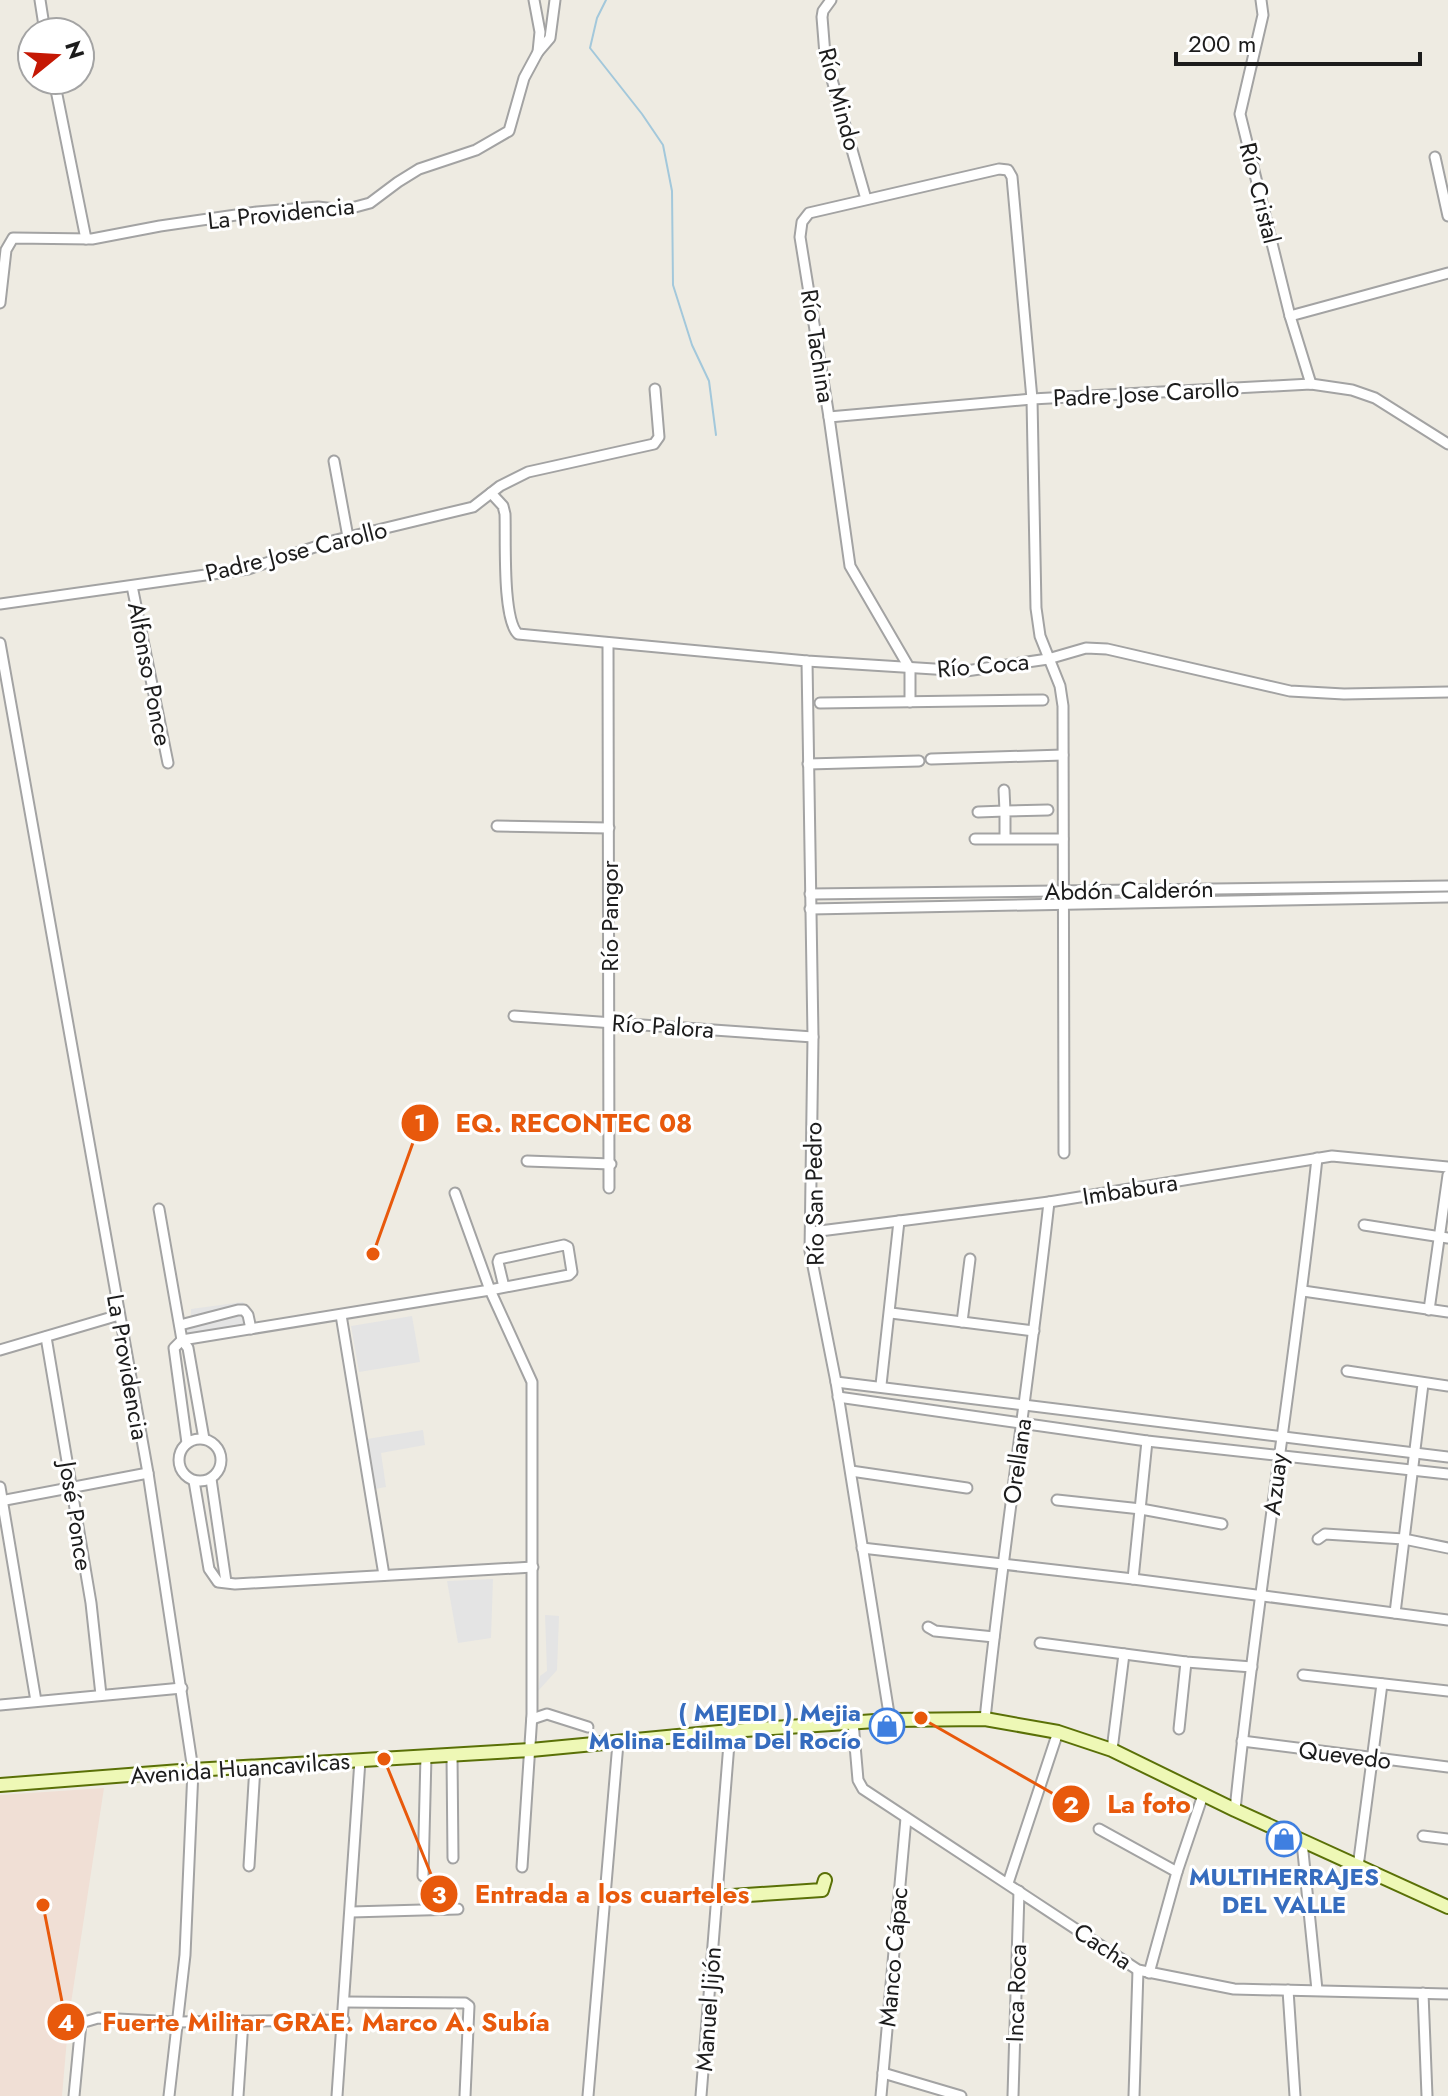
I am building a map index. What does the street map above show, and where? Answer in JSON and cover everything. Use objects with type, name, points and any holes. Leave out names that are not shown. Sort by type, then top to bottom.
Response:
[{"type":"street","name":"La Providencia","points":[[0,303],[6,250],[13,238],[86,239],[257,212],[318,207],[344,210],[370,203],[419,169],[476,150],[509,131],[524,78],[538,52],[540,32],[534,0]]},
{"type":"street","points":[[538,52],[550,38],[555,0]]},
{"type":"street","name":"Río Mindo","points":[[831,0],[822,17],[825,55],[866,199]]},
{"type":"street","name":"Río Cristal","points":[[1261,0],[1263,15],[1240,114],[1290,316],[1311,384]]},
{"type":"street","points":[[57,96],[86,239]]},
{"type":"street","points":[[1435,157],[1448,216]]},
{"type":"street","name":"Río Tachina","points":[[910,669],[850,566],[800,237],[802,222],[809,213],[999,169],[1008,170],[1012,177],[1032,399]]},
{"type":"street","points":[[1290,316],[1448,273]]},
{"type":"street","name":"Padre Jose Carollo","points":[[829,417],[1032,399],[1311,384],[1352,390],[1375,398],[1448,444]]},
{"type":"street","name":"Padre Jose Carollo","points":[[0,604],[227,573],[348,537],[473,507],[513,478],[528,472],[654,444],[659,437],[655,389]]},
{"type":"street","points":[[1032,399],[1036,608],[1040,636],[1060,686],[1063,755],[1064,1153]]},
{"type":"street","points":[[334,461],[348,537]]},
{"type":"street","name":"Río Coca","points":[[491,493],[503,506],[505,514],[509,611],[518,634],[807,661],[966,671],[1048,659],[1086,648],[1107,649],[1290,691],[1344,694],[1448,692]]},
{"type":"street","name":"Alfonso Ponce","points":[[132,586],[168,763]]},
{"type":"street","name":"La Providencia","points":[[0,643],[148,1473],[193,1770],[185,1955],[169,2096]]},
{"type":"street","name":"Río Pangor","points":[[608,643],[609,1188]]},
{"type":"street","name":"Río San Pedro","points":[[807,661],[813,1037],[810,1251],[836,1382],[890,1720]]},
{"type":"street","points":[[910,669],[910,702]]},
{"type":"street","points":[[820,703],[1043,700]]},
{"type":"street","points":[[931,759],[1063,755]]},
{"type":"street","points":[[808,764],[919,761]]},
{"type":"street","points":[[1004,790],[1005,837]]},
{"type":"street","points":[[978,812],[1048,810]]},
{"type":"street","points":[[497,826],[609,828]]},
{"type":"street","points":[[975,839],[1063,839]]},
{"type":"street","name":"Abdón Calderón","points":[[810,894],[1448,886]]},
{"type":"street","name":"Abdón Calderón","points":[[810,909],[1448,897]]},
{"type":"street","name":"Río Palora","points":[[514,1016],[813,1037]]},
{"type":"street","name":"Imbabura","points":[[812,1232],[1049,1202],[1317,1158],[1349,1156],[1448,1167]]},
{"type":"street","name":"Azuay","points":[[1235,1810],[1281,1438],[1303,1291],[1317,1158]]},
{"type":"street","points":[[527,1161],[611,1164]]},
{"type":"street","points":[[1429,1310],[1444,1237],[1448,1175]]},
{"type":"street","points":[[455,1193],[490,1290],[532,1382],[532,1719],[522,1867]]},
{"type":"street","name":"Orellana","points":[[985,1719],[1049,1202]]},
{"type":"street","points":[[159,1209],[182,1340],[188,1348],[204,1439]]},
{"type":"street","points":[[881,1385],[899,1221]]},
{"type":"street","points":[[1364,1225],[1444,1237]]},
{"type":"street","points":[[187,1443],[174,1348],[182,1340],[490,1290],[571,1274],[568,1247],[564,1245],[499,1259],[504,1287]]},
{"type":"street","points":[[962,1322],[970,1259]]},
{"type":"street","points":[[1303,1291],[1448,1312]]},
{"type":"street","points":[[180,1325],[244,1310],[251,1329]]},
{"type":"street","points":[[891,1313],[1034,1331]]},
{"type":"street","points":[[0,1350],[119,1315]]},
{"type":"street","points":[[341,1315],[384,1575]]},
{"type":"street","name":"José Ponce","points":[[46,1337],[91,1603],[101,1695]]},
{"type":"street","points":[[1347,1371],[1448,1386]]},
{"type":"street","points":[[836,1382],[881,1385],[1448,1457]]},
{"type":"street","points":[[1395,1613],[1423,1384]]},
{"type":"street","points":[[838,1397],[1147,1441],[1448,1474]]},
{"type":"street","points":[[194,1481],[211,1479],[218,1473],[222,1456],[212,1442],[204,1439],[187,1443],[182,1448],[179,1464],[194,1481],[209,1569],[218,1582],[235,1584],[533,1567]]},
{"type":"street","points":[[1133,1579],[1147,1441]]},
{"type":"street","points":[[851,1471],[967,1488]]},
{"type":"street","points":[[1,1500],[148,1473]]},
{"type":"street","points":[[211,1479],[226,1582]]},
{"type":"street","points":[[0,1487],[36,1701]]},
{"type":"street","points":[[1057,1500],[1141,1509],[1222,1524]]},
{"type":"street","points":[[1318,1539],[1325,1534],[1404,1539],[1448,1548]]},
{"type":"street","points":[[862,1548],[1448,1620]]},
{"type":"street","points":[[928,1627],[935,1631],[994,1637]]},
{"type":"street","points":[[1040,1643],[1186,1662],[1252,1667]]},
{"type":"street","points":[[1112,1750],[1124,1654]]},
{"type":"street","points":[[1179,1729],[1186,1662]]},
{"type":"street","points":[[1303,1675],[1448,1691]]},
{"type":"street","points":[[1358,1867],[1382,1684]]},
{"type":"street","points":[[0,1705],[182,1688]]},
{"type":"street","points":[[532,1719],[547,1714],[588,1727]]},
{"type":"street","name":"Avenida Huancavilcas","points":[[0,1785],[531,1750],[853,1722],[985,1719],[1058,1732],[1112,1750],[1302,1842],[1448,1907]]},
{"type":"street","name":"Cacha","points":[[853,1722],[858,1780],[863,1789],[1138,1970],[1234,1989],[1448,1994]]},
{"type":"street","name":"Manuel Jijón","points":[[701,2096],[730,1731]]},
{"type":"street","points":[[1008,1883],[1058,1732]]},
{"type":"street","name":"Quevedo","points":[[1242,1741],[1448,1767]]},
{"type":"street","points":[[588,2096],[618,1743]]},
{"type":"street","points":[[452,1755],[453,1858]]},
{"type":"street","points":[[423,1876],[426,1756]]},
{"type":"street","points":[[337,2096],[360,1760]]},
{"type":"street","points":[[249,1866],[255,1766]]},
{"type":"street","points":[[1149,1973],[1177,1872],[1203,1795]]},
{"type":"street","name":"Manco Cápac","points":[[881,2096],[906,1818]]},
{"type":"street","points":[[1099,1829],[1177,1872]]},
{"type":"street","points":[[1423,1836],[1448,1839]]},
{"type":"street","points":[[1302,1842],[1317,1990]]},
{"type":"street","points":[[717,1897],[822,1890],[825,1880]]},
{"type":"street","name":"Inca Roca","points":[[1013,2096],[1019,1891]]},
{"type":"street","points":[[351,1912],[458,1909]]},
{"type":"street","points":[[1134,2096],[1138,1970]]},
{"type":"street","points":[[1288,1990],[1295,2096]]},
{"type":"street","points":[[1423,1993],[1427,2096]]},
{"type":"street","points":[[345,2002],[465,2003],[469,2006],[465,2096]]},
{"type":"street","points":[[74,2096],[81,2023],[98,2018],[177,2022],[344,2020]]},
{"type":"street","points":[[238,2096],[243,2021]]},
{"type":"street","points":[[883,2073],[961,2096]]},
{"type":"shaded area","points":[[243,1302],[255,1325],[184,1336],[182,1320],[191,1319],[191,1309]]},
{"type":"shaded area","points":[[412,1316],[420,1362],[359,1372],[351,1326]]},
{"type":"shaded area","points":[[423,1430],[425,1445],[381,1453],[386,1487],[375,1489],[367,1439]]},
{"type":"shaded area","points":[[493,1579],[491,1638],[458,1643],[447,1581]]},
{"type":"shaded area","points":[[545,1615],[559,1616],[557,1670],[538,1691],[540,1676],[547,1671]]},
{"type":"shaded area","points":[[104,1788],[69,2016],[62,2096],[0,2096],[0,1795]]},
{"type":"waterway","points":[[606,0],[597,18],[590,48],[663,145],[672,191],[673,285],[692,345],[709,381],[716,435]]},
{"type":"place","name":"EQ. RECONTEC 08","points":[[373,1254]]},
{"type":"place","name":"La foto","points":[[921,1718]]},
{"type":"place","name":"( MEJEDI ) Mejia Molina Edilma Del Rocío","points":[[887,1726]]},
{"type":"place","name":"Entrada a los cuarteles","points":[[384,1759]]},
{"type":"place","name":"MULTIHERRAJES DEL VALLE","points":[[1284,1839]]},
{"type":"place","name":"Fuerte Militar GRAE. Marco A. Subía","points":[[43,1905]]}]
